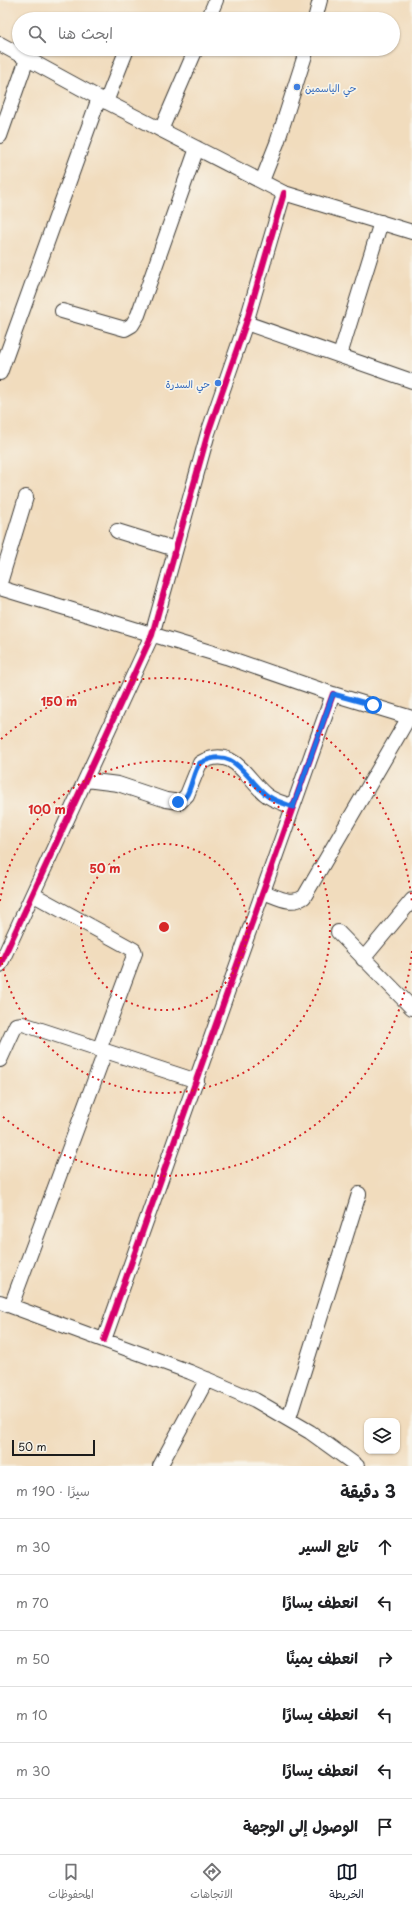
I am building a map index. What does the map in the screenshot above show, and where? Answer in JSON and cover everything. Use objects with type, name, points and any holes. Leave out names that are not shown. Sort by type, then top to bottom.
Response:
[{"type":"street","points":[[211,12],[216,0]]},
{"type":"street","points":[[317,12],[320,0]]},
{"type":"street","points":[[0,44],[12,51]]},
{"type":"street","points":[[22,56],[103,100],[284,193],[412,232]]},
{"type":"street","points":[[0,373],[103,100],[124,56]]},
{"type":"street","points":[[161,130],[193,56]]},
{"type":"street","points":[[262,181],[277,143],[305,56]]},
{"type":"street","points":[[0,136],[27,59]]},
{"type":"street","points":[[62,310],[125,329],[132,325],[138,315],[197,148]]},
{"type":"street","points":[[0,965],[34,895],[152,635],[208,433],[246,323],[284,193]]},
{"type":"street","points":[[340,355],[380,222]]},
{"type":"street","points":[[246,323],[412,381]]},
{"type":"street","points":[[0,584],[26,497]]},
{"type":"street","points":[[117,531],[175,549]]},
{"type":"street","points":[[0,588],[226,657],[333,694],[411,718],[304,897],[297,902],[290,902],[264,892]]},
{"type":"street","points":[[104,1340],[333,694]]},
{"type":"street","points":[[86,780],[118,784],[166,800],[180,802],[186,795],[200,763],[208,759],[226,758],[237,764],[266,795],[293,807]]},
{"type":"street","points":[[34,895],[134,950],[135,953],[102,1051],[5,1304],[207,1379],[255,1400],[289,1418],[357,1466]]},
{"type":"street","points":[[363,959],[412,900]]},
{"type":"street","points":[[338,932],[411,1006]]},
{"type":"street","points":[[0,1060],[16,1025],[23,1024],[197,1081]]},
{"type":"street","points":[[289,1418],[359,1194]]},
{"type":"street","points":[[160,1466],[207,1379]]},
{"type":"cycle path","points":[[0,965],[152,635],[208,433],[246,323],[284,193]]},
{"type":"cycle path","points":[[104,1340],[333,694]]},
{"type":"place","name":"حي الياسمين","points":[[297,87]]},
{"type":"place","name":"حي السدرة","points":[[218,383]]},
{"type":"route","points":[[178,802],[184,799],[200,763],[208,759],[222,758],[235,762],[241,767],[266,795],[293,807],[333,694],[373,705]]}]
